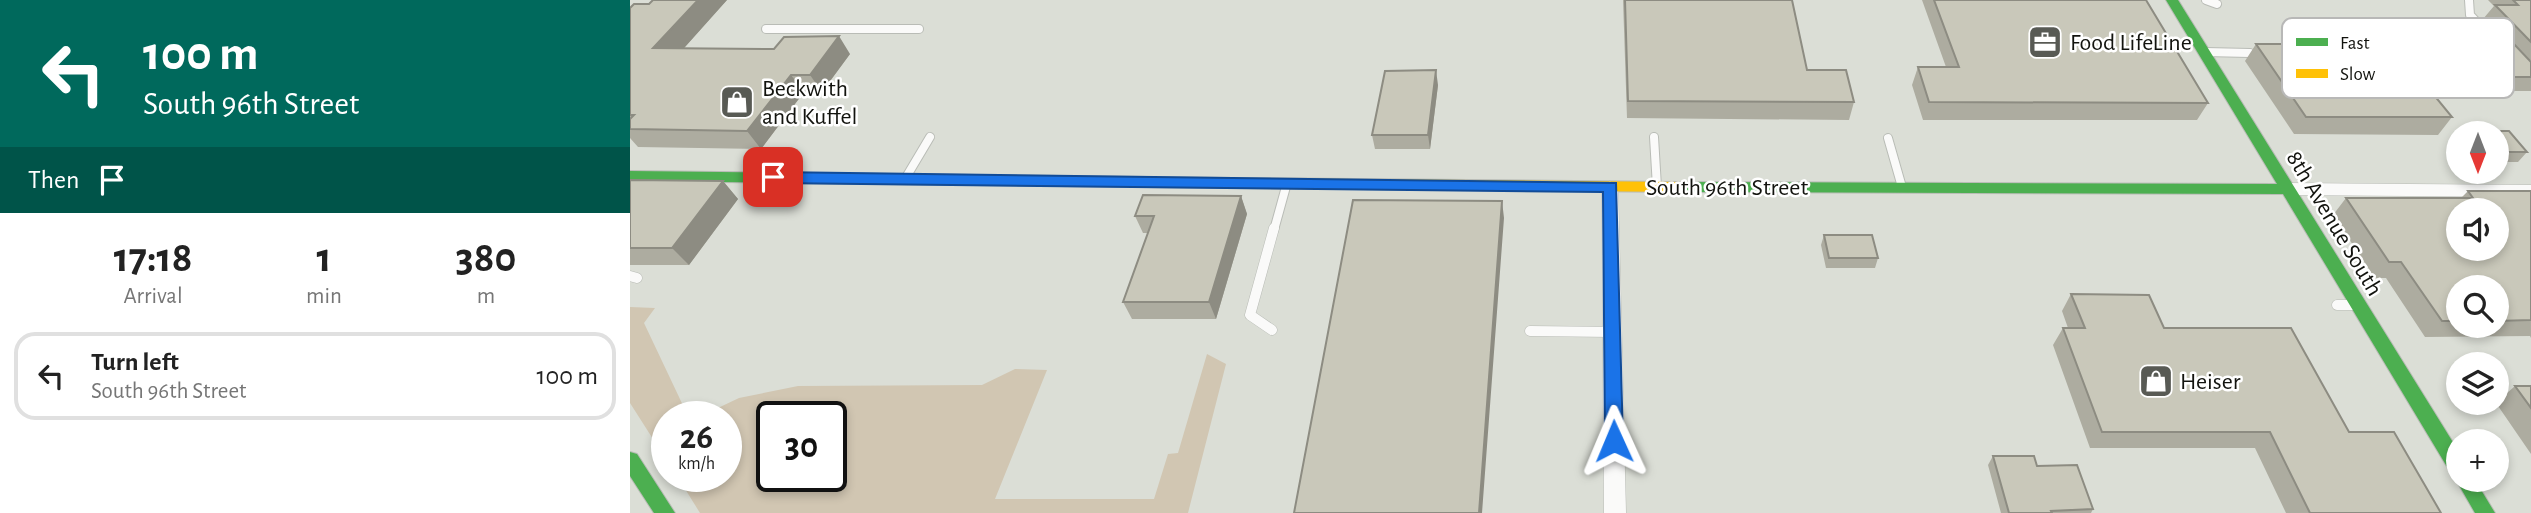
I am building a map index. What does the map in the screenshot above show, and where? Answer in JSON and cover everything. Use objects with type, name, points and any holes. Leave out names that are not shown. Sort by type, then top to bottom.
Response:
[{"type":"main road","name":"8th Avenue South","points":[[2172,0],[2446,449]]},
{"type":"main road","name":"South 96th Street","points":[[636,176],[1610,187],[2287,189]]},
{"type":"main road","points":[[630,460],[665,513]]},
{"type":"main road","points":[[2472,492],[2485,513]]},
{"type":"street","points":[[1610,187],[1615,513]]},
{"type":"street","name":"South 96th Street","points":[[2287,189],[2531,191]]},
{"type":"lane","points":[[2206,0],[2217,4]]},
{"type":"lane","points":[[2469,0],[2470,15],[2473,18]]},
{"type":"lane","points":[[766,29],[919,29]]},
{"type":"lane","points":[[2204,52],[2250,53]]},
{"type":"lane","points":[[905,179],[930,137]]},
{"type":"lane","points":[[1654,137],[1657,187]]},
{"type":"lane","points":[[1888,138],[1902,187]]},
{"type":"lane","points":[[630,188],[636,176]]},
{"type":"lane","points":[[1272,330],[1250,315],[1287,183]]},
{"type":"lane","points":[[2337,305],[2358,306]]},
{"type":"lane","points":[[1530,331],[1612,332]]},
{"type":"shaded area","points":[[630,307],[655,308],[644,323],[681,401],[651,401],[651,436],[630,403]]},
{"type":"shaded area","points":[[1207,354],[1226,364],[1188,513],[700,513],[687,492],[742,492],[742,401],[733,401],[798,386],[982,385],[1015,369],[1047,370],[995,499],[1154,499],[1168,454],[1178,453]]},
{"type":"building","points":[[653,0],[698,0],[653,48],[774,49],[784,37],[839,36],[810,75],[791,75],[747,131],[630,129],[630,119],[634,115],[630,115],[630,8],[634,4],[649,4]]},
{"type":"building","points":[[1625,0],[1792,0],[1807,70],[1846,70],[1854,102],[1628,101]]},
{"type":"building","name":"Food LifeLine","points":[[1934,0],[2146,0],[2208,103],[1929,102],[1918,67],[1959,67]]},
{"type":"building","points":[[2513,0],[2531,0],[2531,42],[2514,25],[2514,18],[2508,18],[2495,5],[2518,5]]},
{"type":"building","points":[[2256,44],[2282,44],[2282,82]]},
{"type":"building","points":[[2514,44],[2531,62],[2531,77],[2514,77]]},
{"type":"building","points":[[1436,70],[1428,135],[1372,135],[1385,71]]},
{"type":"building","points":[[2293,98],[2436,98],[2452,117],[2306,117]]},
{"type":"building","points":[[2510,132],[2527,152],[2510,152]]},
{"type":"building","points":[[630,180],[723,181],[672,248],[630,248]]},
{"type":"building","points":[[2468,191],[2531,191],[2531,320],[2509,321],[2509,275],[2446,275],[2446,321],[2442,321],[2401,262],[2389,262],[2346,198],[2446,198],[2446,261],[2509,261],[2509,198],[2473,198]]},
{"type":"building","points":[[1143,195],[1241,196],[1209,302],[1123,302],[1154,216],[1135,216]]},
{"type":"building","points":[[1353,200],[1502,201],[1479,513],[1294,513]]},
{"type":"building","points":[[1824,235],[1872,235],[1878,258],[1829,258]]},
{"type":"building","points":[[2071,294],[2149,295],[2164,328],[2291,328],[2349,432],[2394,432],[2441,513],[2310,513],[2270,432],[2102,432],[2063,328],[2085,328]]},
{"type":"building","points":[[2515,386],[2531,386],[2531,408]]},
{"type":"building","points":[[1993,456],[2034,456],[2037,466],[2077,465],[2093,509],[2009,513]]},
{"type":"traffic: fast","points":[[2172,0],[2446,448]]},
{"type":"traffic: fast","points":[[630,176],[1233,183]]},
{"type":"traffic: fast","points":[[1680,187],[2287,189]]},
{"type":"traffic: fast","points":[[630,460],[665,513]]},
{"type":"traffic: fast","points":[[2472,492],[2485,513]]},
{"type":"traffic: slow","points":[[1233,183],[1680,187]]},
{"type":"place","name":"Food LifeLine","points":[[2045,42]]},
{"type":"place","name":"Beckwith and Kuffel","points":[[737,102]]},
{"type":"place","name":"Heiser","points":[[2156,381]]},
{"type":"route","points":[[773,177],[1610,187],[1614,441]]}]
